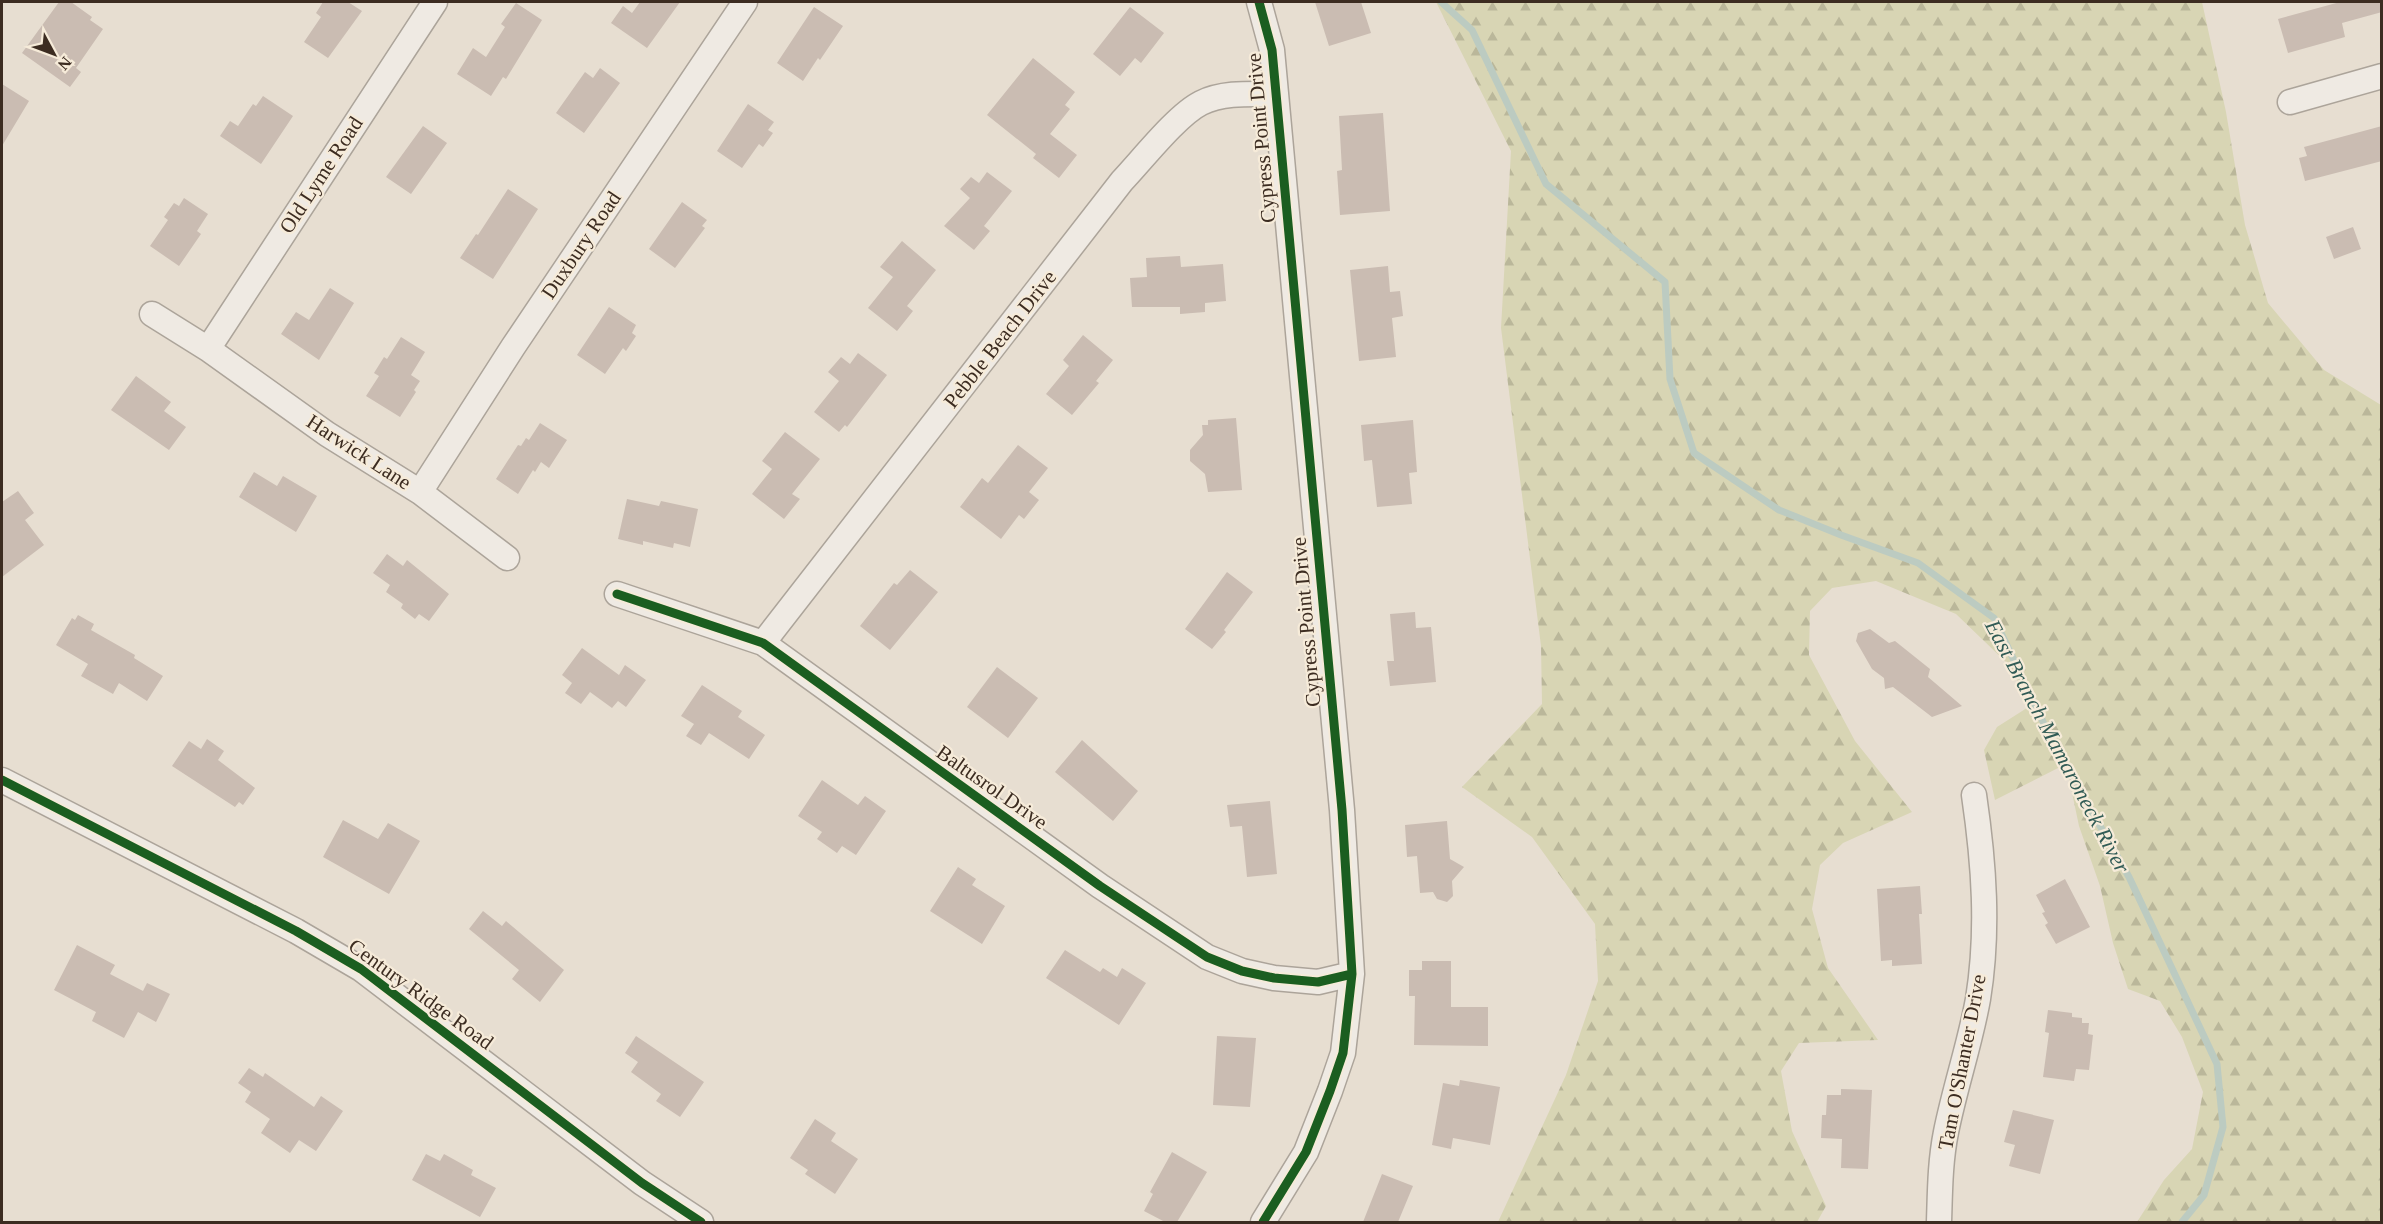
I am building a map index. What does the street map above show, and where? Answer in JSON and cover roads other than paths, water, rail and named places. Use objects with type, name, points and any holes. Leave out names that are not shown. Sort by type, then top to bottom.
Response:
[{"type":"street","name":"Old Lyme Road","points":[[208,349],[435,2]]},
{"type":"street","name":"Duxbury Road","points":[[420,492],[513,346],[745,2]]},
{"type":"street","name":"Cypress Point Drive","points":[[1259,2],[1272,50],[1342,810],[1352,974],[1343,1053],[1330,1091],[1306,1152],[1263,1222]]},
{"type":"street","points":[[2290,102],[2382,76]]},
{"type":"street","name":"Pebble Beach Drive","points":[[762,643],[1122,181],[1188,111],[1203,102],[1238,94],[1275,94]]},
{"type":"street","name":"Harwick Lane","points":[[152,314],[208,349],[327,434],[420,492],[507,558]]},
{"type":"street","name":"Baltusrol Drive","points":[[617,594],[762,643],[1091,879],[1207,957],[1242,971],[1274,978],[1318,982],[1352,974]]},
{"type":"street","name":"Century Ridge Road","points":[[2,780],[296,931],[361,969],[642,1183],[701,1222]]},
{"type":"street","name":"Tam O'Shanter Drive","points":[[1939,1222],[1941,1169],[1946,1133],[1977,999],[1985,924],[1980,840],[1974,795]]},
{"type":"waterway","name":"East Branch Mamaroneck River","points":[[1441,2],[1472,30],[1546,184],[1665,282],[1670,379],[1694,453],[1779,510],[1918,563],[1994,618],[2053,743],[2129,877],[2217,1064],[2223,1127],[2204,1195],[2182,1222]]}]
